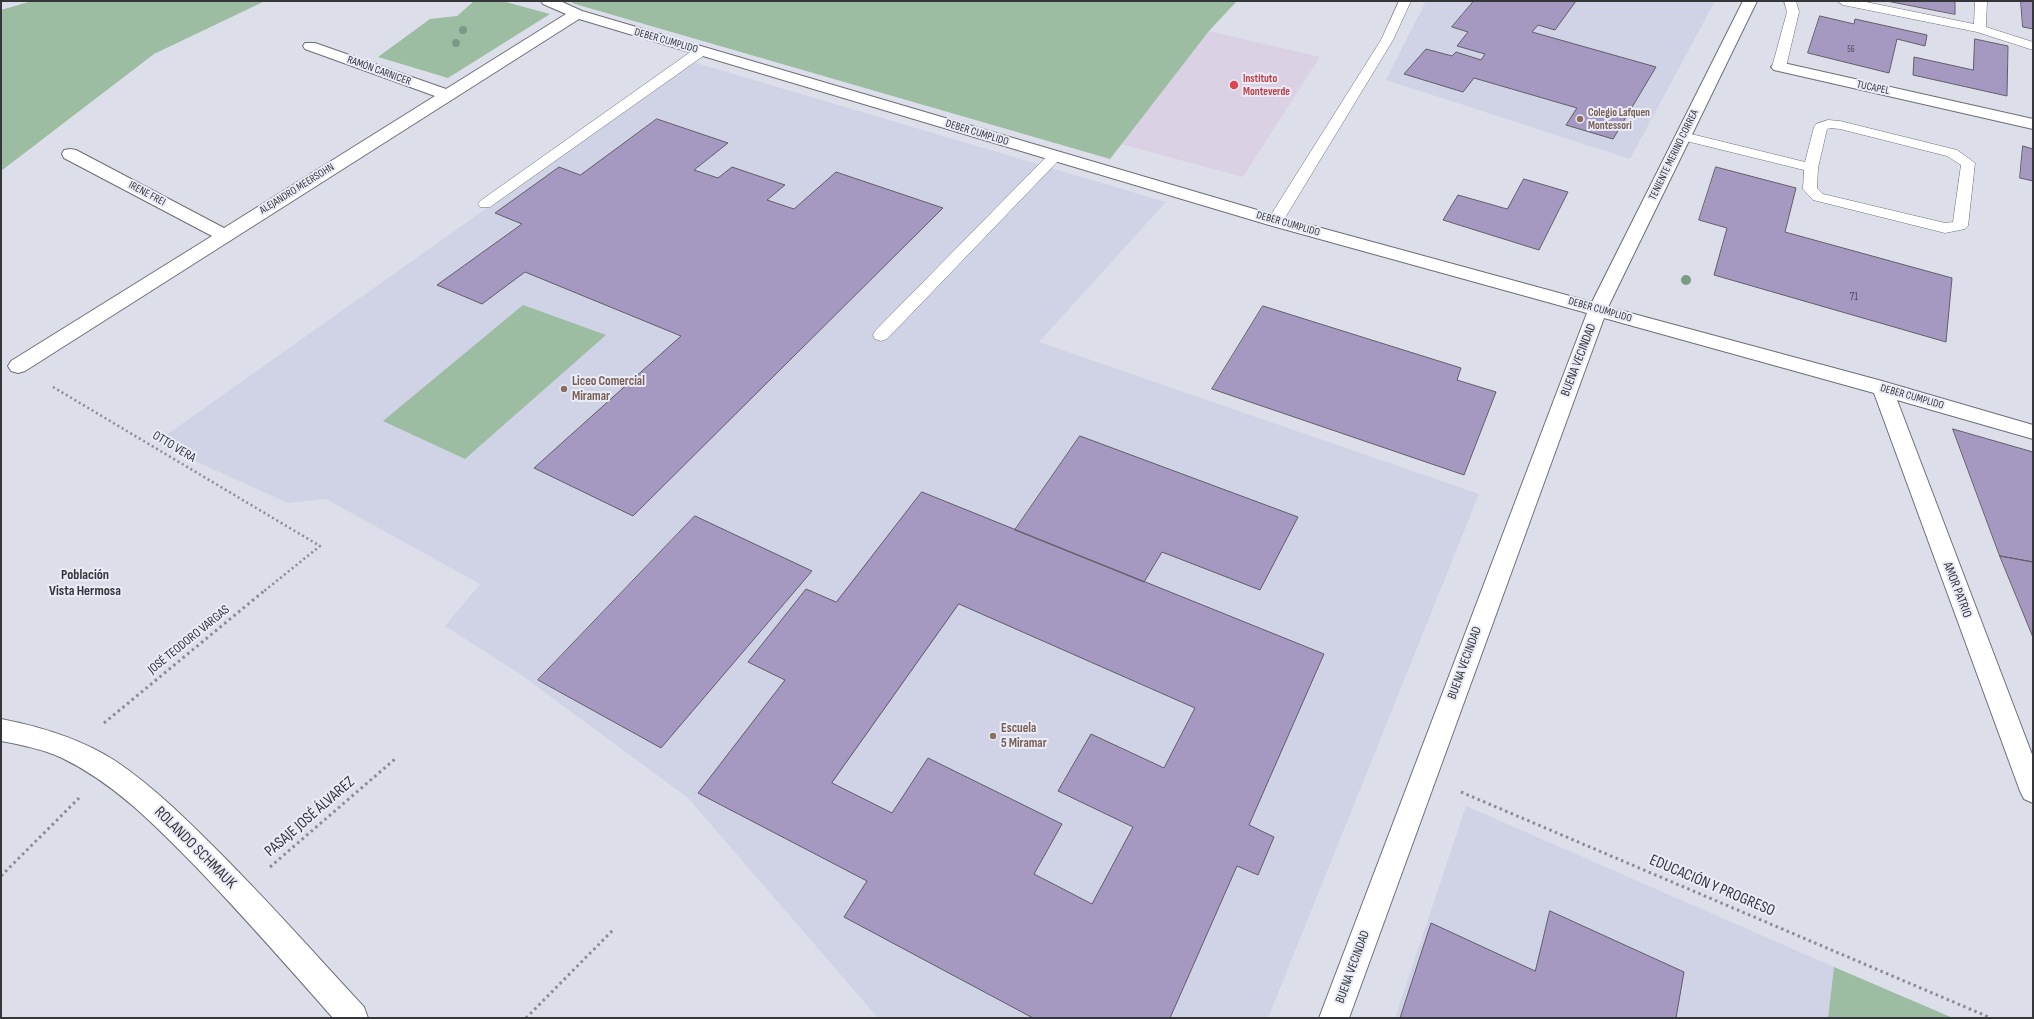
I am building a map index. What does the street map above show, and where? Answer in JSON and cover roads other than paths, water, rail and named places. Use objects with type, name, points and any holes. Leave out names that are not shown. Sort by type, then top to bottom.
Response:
[{"type":"street","name":"DEBER CUMPLIDO","points":[[548,1],[577,14],[1275,220],[1882,388],[2033,432]]},
{"type":"street","name":"TENIENTE MERINO CORREA","points":[[1598,309],[1750,1]]},
{"type":"street","name":"ALEJANDRO MEERSOHN","points":[[18,366],[577,14]]},
{"type":"street","name":"RAMÓN CARNICER","points":[[310,46],[447,95]]},
{"type":"street","name":"TUCAPEL","points":[[1779,67],[2033,124]]},
{"type":"street","name":"IRENE FREI","points":[[70,154],[224,235]]},
{"type":"street","name":"BUENA VECINDAD","points":[[1334,1018],[1598,309]]},
{"type":"street","name":"AMOR PATRIO","points":[[1882,388],[2033,791]]},
{"type":"street","name":"ROLANDO SCHMAUK","points":[[1,730],[37,737],[71,750],[107,770],[162,813],[240,893],[353,1018]]},
{"type":"lane","points":[[1275,220],[1387,40],[1405,1]]},
{"type":"lane","name":"TUCAPEL","points":[[1779,67],[1793,12],[1790,1]]},
{"type":"lane","points":[[1843,1],[1980,29],[2033,46]]},
{"type":"lane","points":[[1980,29],[1981,1]]},
{"type":"lane","points":[[485,204],[701,51]]},
{"type":"lane","points":[[1828,124],[1840,125],[1952,153],[1968,164],[1960,226],[1945,228],[1818,197],[1810,189],[1811,168],[1821,127],[1828,124]]},
{"type":"lane","points":[[1683,136],[1811,168]]},
{"type":"lane","points":[[881,335],[1056,156]]},
{"type":"place","name":"Instituto Monteverde","points":[[1234,85]]},
{"type":"place","name":"Colegio Lafquen Montessori","points":[[1580,119]]},
{"type":"place","name":"Liceo Comercial Miramar","points":[[564,389]]},
{"type":"place","name":"Escuela 5 Miramar","points":[[993,736]]},
{"type":"district","name":"Población Vista Hermosa","points":[[85,584]]}]
